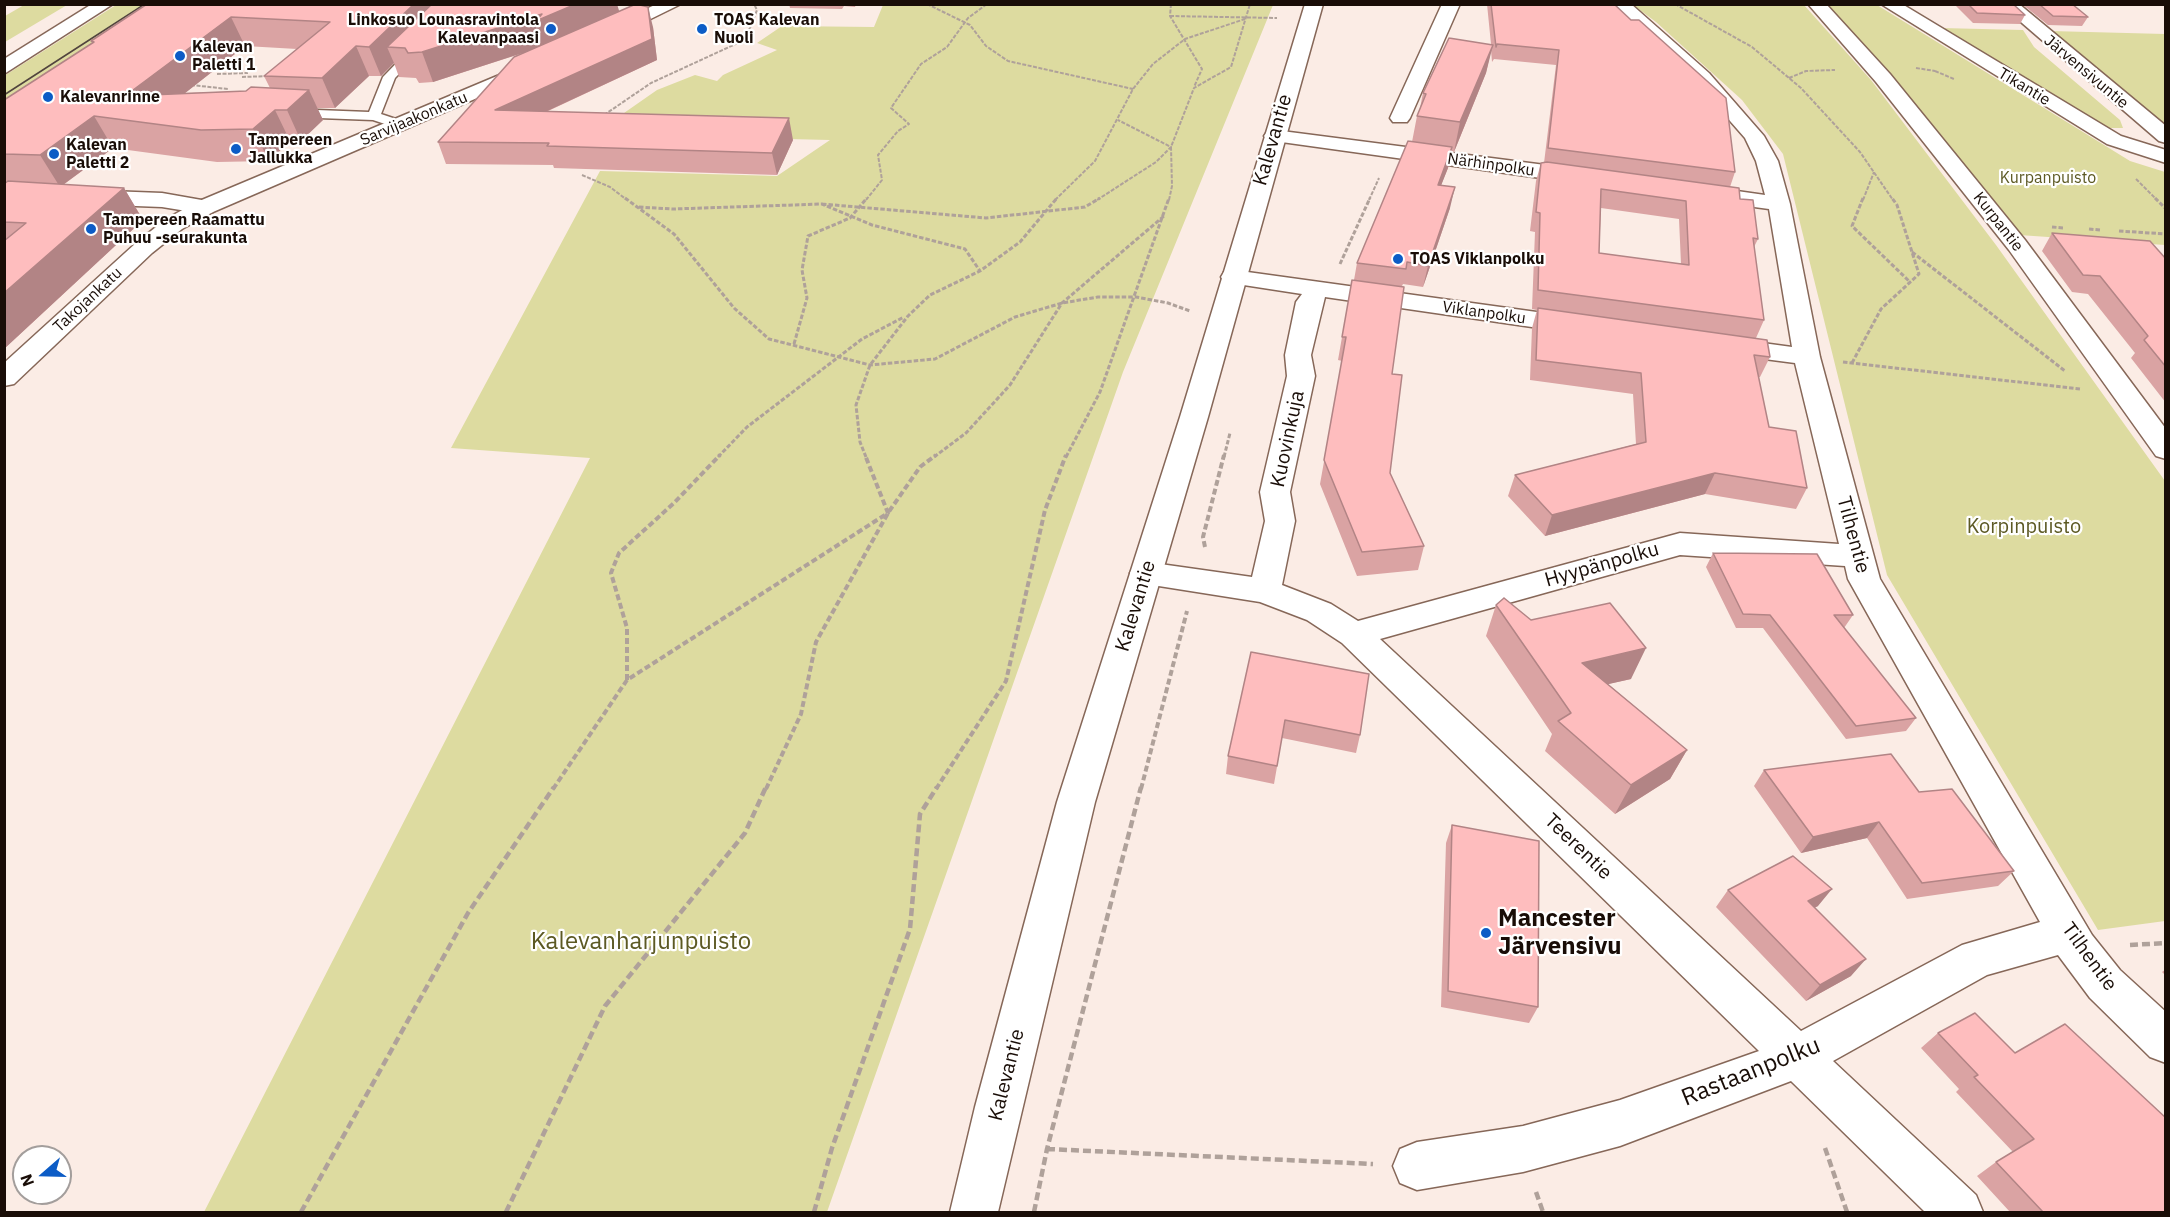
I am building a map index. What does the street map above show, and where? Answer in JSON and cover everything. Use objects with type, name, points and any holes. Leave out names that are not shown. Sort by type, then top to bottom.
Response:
[{"type":"street","points":[[4,68],[105,4]]},
{"type":"street","points":[[592,40],[673,4]]},
{"type":"street","name":"Kalevantie","points":[[974,1212],[998,1107],[1076,802],[1194,417],[1314,4]]},
{"type":"street","points":[[1400,118],[1451,4]]},
{"type":"street","name":"Tilhentie","points":[[1620,4],[1702,77],[1754,135],[1767,161],[1779,204],[1807,357],[1856,556],[1864,579],[2069,933],[2105,984],[2166,1042]]},
{"type":"street","name":"Kurpantie","points":[[1816,4],[1870,63],[2017,245],[2119,389],[2166,450]]},
{"type":"street","name":"Tikantie","points":[[1889,4],[2114,140],[2166,158]]},
{"type":"street","name":"Järvensivuntie","points":[[2008,4],[2166,137]]},
{"type":"street","name":"Sarvijaakonkatu","points":[[205,207],[548,60]]},
{"type":"street","name":"Närhinpolku","points":[[1274,136],[1604,180]]},
{"type":"street","points":[[1674,189],[1779,204]]},
{"type":"street","points":[[4,194],[162,200],[205,207]]},
{"type":"street","name":"Takojankatu","points":[[4,378],[144,248],[174,224],[205,207]]},
{"type":"street","name":"Viklanpolku","points":[[1233,277],[1602,329]]},
{"type":"street","name":"Kuovinkuja","points":[[1265,591],[1280,521],[1275,492],[1301,376],[1298,354],[1309,302],[1318,290]]},
{"type":"street","points":[[1704,343],[1807,357]]},
{"type":"street","name":"Hyypänpolku","points":[[1354,634],[1680,544],[1856,556]]},
{"type":"street","name":"Teerentie","points":[[1146,573],[1265,591],[1319,612],[1354,634],[1959,1212]]},
{"type":"street","name":"Rastaanpolku","points":[[1417,1166],[1523,1149],[1620,1123],[1796,1058],[1977,959],[2069,933]]},
{"type":"lane","points":[[374,116],[390,76],[422,45]]},
{"type":"lane","points":[[279,112],[374,116],[400,125]]},
{"type":"lane","points":[[21,212],[43,195]]},
{"type":"path","points":[[603,116],[651,83],[740,42],[750,28],[757,10],[754,4]]},
{"type":"path","points":[[927,4],[970,25],[986,46],[1008,61],[1093,82],[1133,88]]},
{"type":"path","points":[[794,344],[807,297],[802,270],[808,236],[850,218],[882,180],[878,155],[897,131],[909,124],[891,108],[921,64],[947,47],[965,22],[987,4]]},
{"type":"path","points":[[814,1212],[832,1148],[910,929],[920,814],[1006,681],[1045,510],[1068,451],[1100,393],[1165,215],[1172,186],[1171,147],[1202,69],[1170,16],[1172,4]]},
{"type":"path","points":[[1194,88],[1231,67],[1250,4]]},
{"type":"path","points":[[1674,4],[1752,46],[1789,78],[1860,152],[1897,205],[1919,274],[1881,309],[1852,363]]},
{"type":"path","points":[[1685,4],[1692,13]]},
{"type":"path","points":[[1170,16],[1245,19]]},
{"type":"path","points":[[888,513],[860,442],[856,405],[870,365],[908,315],[930,295],[980,271],[1020,242],[1041,214],[1095,161],[1133,88],[1153,64],[1185,39],[1245,19]]},
{"type":"path","points":[[1789,78],[1806,71],[1870,63],[2006,76]]},
{"type":"path","points":[[217,74],[248,73]]},
{"type":"path","points":[[243,77],[276,76]]},
{"type":"path","points":[[181,84],[228,89]]},
{"type":"path","points":[[1118,120],[1171,147]]},
{"type":"path","points":[[639,207],[673,210],[822,204],[862,205],[986,218],[1041,214],[1085,207],[1128,182],[1156,162],[1171,147]]},
{"type":"path","points":[[1318,290],[1340,264],[1391,151]]},
{"type":"path","points":[[1874,172],[1852,226],[1910,282]]},
{"type":"path","points":[[582,175],[610,187],[674,234],[750,325],[769,339],[794,344],[838,358],[870,365],[935,359],[1015,317],[1062,303],[1098,297],[1136,297],[1168,303],[1184,311]]},
{"type":"path","points":[[822,204],[850,218],[965,249],[980,271]]},
{"type":"path","points":[[506,1212],[605,1006],[745,833],[801,714],[816,642],[888,513],[920,466],[966,433],[1010,385],[1062,303],[1165,215]]},
{"type":"path","points":[[2052,227],[2064,228]]},
{"type":"path","points":[[2089,229],[2100,230]]},
{"type":"path","points":[[2119,231],[2166,234]]},
{"type":"path","points":[[1912,252],[2074,378],[2119,389]]},
{"type":"path","points":[[627,680],[627,628],[611,573],[619,553],[674,503],[747,427],[862,339],[908,315]]},
{"type":"path","points":[[1807,357],[2119,389]]},
{"type":"path","points":[[301,1212],[468,913],[627,680],[888,513]]},
{"type":"path","points":[[1034,1212],[1047,1149],[1188,609],[1203,602],[1207,582]]},
{"type":"path","points":[[1047,1149],[1417,1166]]},
{"type":"green space","points":[[24,5],[67,5],[5,42],[5,16]]},
{"type":"green space","points":[[116,5],[162,5],[5,105],[4,76]]},
{"type":"green space","name":"Kalevanharjunpuisto","points":[[883,5],[1273,5],[1123,372],[827,1212],[204,1212],[590,458],[451,448],[600,171],[777,176],[830,140],[619,135],[645,119],[624,113],[657,90],[695,75],[717,81],[723,75],[777,50],[757,43],[782,26],[874,27]]},
{"type":"green space","name":"Korpinpuisto","points":[[1633,5],[1804,5],[1871,80],[1996,245],[2165,481],[2165,921],[2098,930],[1887,575],[1783,154],[1742,100],[1656,22]]},
{"type":"green space","name":"Kurpanpuisto","points":[[1823,5],[1877,5],[2130,161],[2165,172],[2165,245],[2019,235]]},
{"type":"green space","points":[[1941,28],[2023,30],[2034,47],[2120,120],[2123,128],[2106,128]]},
{"type":"green space","points":[[2050,31],[2165,34],[2165,127]]},
{"type":"building","points":[[147,4],[414,4],[369,47],[356,46],[322,78],[264,76],[330,22],[231,17],[125,96],[246,91],[251,87],[309,90],[287,110],[275,110],[253,129],[201,130],[94,116],[40,155],[4,154],[4,100],[94,42],[91,41]]},
{"type":"building","points":[[432,4],[576,4],[536,21],[542,14],[422,52],[408,53],[405,48],[387,47]]},
{"type":"building","points":[[636,4],[648,7],[652,39],[495,110],[789,118],[772,153],[547,146],[549,143],[438,142],[514,57]]},
{"type":"building","points":[[1491,4],[1614,4],[1631,20],[1639,20],[1726,98],[1735,172],[1548,148],[1559,50],[1497,44],[1496,47]]},
{"type":"building","points":[[1968,4],[2013,4],[2025,15],[1977,13]]},
{"type":"building","points":[[2039,4],[2072,4],[2088,17],[2053,16]]},
{"type":"building","points":[[1449,38],[1493,45],[1460,122],[1417,116],[1426,94],[1423,93]]},
{"type":"building","points":[[1408,141],[1452,147],[1438,185],[1455,187],[1428,266],[1407,262],[1406,269],[1357,263]]},
{"type":"building","points":[[1541,163],[1739,188],[1740,199],[1753,200],[1758,239],[1753,238],[1764,320],[1538,290],[1540,213],[1536,212]],"holes":[[[1601,189],[1686,201],[1689,265],[1599,253]]]},
{"type":"building","points":[[8,181],[124,188],[4,293],[4,241],[26,223],[4,222],[4,184]]},
{"type":"building","points":[[2052,233],[2150,241],[2166,259],[2166,367],[2144,340],[2148,336],[2100,276],[2083,275]]},
{"type":"building","points":[[1352,280],[1404,287],[1392,374],[1402,375],[1390,473],[1424,546],[1362,552],[1324,460],[1346,337],[1342,337]]},
{"type":"building","points":[[1538,308],[1767,340],[1770,357],[1754,355],[1769,427],[1796,431],[1807,488],[1715,473],[1552,515],[1515,475],[1646,442],[1641,373],[1536,360]]},
{"type":"building","points":[[1713,553],[1817,554],[1853,615],[1834,615],[1916,718],[1856,726],[1770,615],[1743,614]]},
{"type":"building","points":[[1504,598],[1531,620],[1610,603],[1646,648],[1582,663],[1687,750],[1631,785],[1558,721],[1571,713],[1496,605]]},
{"type":"building","points":[[1251,652],[1369,674],[1360,735],[1285,720],[1277,766],[1228,756]]},
{"type":"building","points":[[1891,754],[1919,792],[1952,789],[2014,871],[1922,883],[1879,822],[1813,837],[1764,770]]},
{"type":"building","name":"Mancester Järvensivu","points":[[1452,825],[1539,841],[1538,1007],[1448,991]]},
{"type":"building","points":[[1793,856],[1832,889],[1808,901],[1866,959],[1820,985],[1728,890]]},
{"type":"building","points":[[1975,1013],[2015,1053],[2065,1024],[2166,1118],[2166,1212],[2043,1212],[1996,1162],[2034,1139],[1974,1077],[1978,1075],[1938,1033]]},
{"type":"tram line","points":[[4,95],[145,4]]},
{"type":"place","name":"Linkosuo Lounasravintola Kalevanpaasi","points":[[551,29]]},
{"type":"place","name":"TOAS Kalevan Nuoli","points":[[702,29]]},
{"type":"place","name":"Kalevan Paletti 1","points":[[180,56]]},
{"type":"place","name":"Kalevanrinne","points":[[48,97]]},
{"type":"place","name":"Tampereen Jallukka","points":[[236,149]]},
{"type":"place","name":"Kalevan Paletti 2","points":[[54,154]]},
{"type":"place","name":"Tampereen Raamattu Puhuu -seurakunta","points":[[91,229]]},
{"type":"place","name":"TOAS Viklanpolku","points":[[1398,259]]},
{"type":"place","name":"Mancester Järvensivu","points":[[1486,933]]}]
